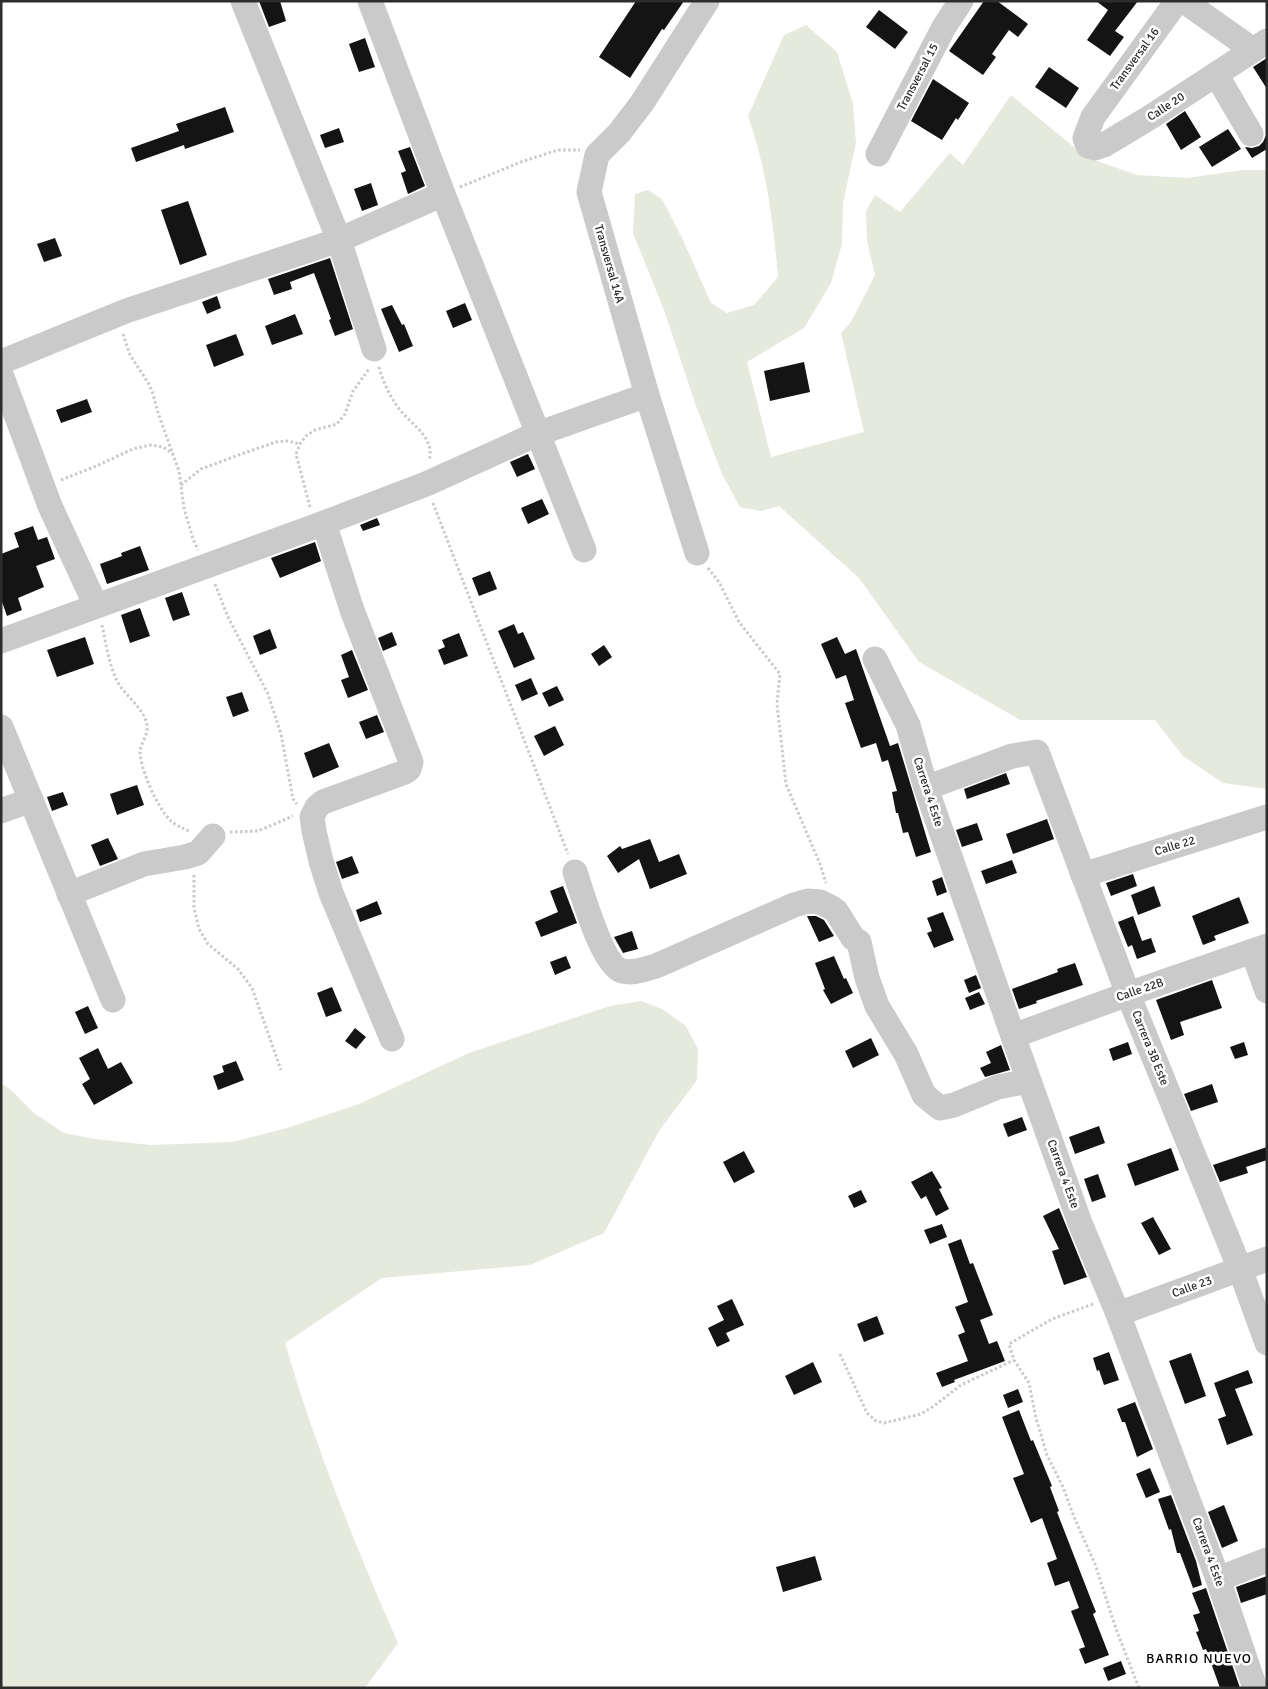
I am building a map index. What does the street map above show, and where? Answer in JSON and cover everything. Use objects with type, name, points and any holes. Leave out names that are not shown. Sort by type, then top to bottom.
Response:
[{"type":"street","points":[[243,1],[339,240],[374,349]]},
{"type":"street","points":[[370,1],[442,194],[584,550]]},
{"type":"street","points":[[597,155],[619,133],[642,103],[706,1]]},
{"type":"street","name":"Transversal 15","points":[[878,154],[944,27],[961,1]]},
{"type":"street","name":"Transversal 16","points":[[1093,118],[1177,1]]},
{"type":"street","points":[[1184,1],[1260,46]]},
{"type":"street","name":"Calle 20","points":[[1093,118],[1084,138],[1088,146],[1095,148],[1148,118],[1260,46]]},
{"type":"street","points":[[1216,74],[1251,134]]},
{"type":"street","name":"Transversal 14A","points":[[597,155],[589,192],[647,395],[697,553]]},
{"type":"street","points":[[1,362],[126,311],[339,240],[442,194]]},
{"type":"street","points":[[1,374],[43,487],[96,606]]},
{"type":"street","points":[[1,641],[324,523],[426,484],[537,434],[647,395]]},
{"type":"street","points":[[324,523],[352,610],[411,762],[409,769],[405,772],[323,802],[316,807],[312,818],[321,861],[331,893],[392,1039]]},
{"type":"street","name":"Carrera 4 Este","points":[[875,659],[908,725],[926,788],[1080,1223],[1218,1579],[1255,1688]]},
{"type":"street","points":[[1,727],[113,1000]]},
{"type":"street","name":"Carrera 3B Este","points":[[926,788],[1012,756],[1037,752],[1128,994],[1240,1269],[1267,1343]]},
{"type":"street","points":[[1,811],[31,800]]},
{"type":"street","name":"Calle 22","points":[[1083,875],[1267,818]]},
{"type":"street","points":[[69,894],[144,864],[185,857],[206,844]]},
{"type":"street","points":[[575,872],[604,952],[613,967],[622,971],[635,972],[656,966],[794,905],[808,901],[820,902],[836,911],[853,938],[859,942],[877,1006],[906,1054],[924,1095],[940,1108],[954,1106],[998,1087],[1029,1081]]},
{"type":"street","points":[[1260,949],[1267,991]]},
{"type":"street","name":"Calle 22B","points":[[1013,1036],[1260,949]]},
{"type":"street","name":"Calle 23","points":[[1114,1307],[1267,1259]]},
{"type":"street","points":[[1218,1579],[1267,1560]]},
{"type":"path","points":[[442,194],[521,162],[558,150],[582,150],[597,155]]},
{"type":"path","points":[[324,523],[311,510],[296,454],[306,436],[315,430],[337,424],[345,414],[354,391],[371,365],[374,349]]},
{"type":"path","points":[[374,349],[382,379],[395,404],[428,440],[432,451],[427,468],[426,484],[575,872]]},
{"type":"path","points":[[181,486],[201,469],[244,453],[276,442],[287,441],[300,444]]},
{"type":"path","points":[[43,487],[133,449],[150,446],[163,447],[174,454]]},
{"type":"path","points":[[697,553],[719,582],[739,622],[780,674],[776,704],[786,784],[820,864],[832,908]]},
{"type":"path","points":[[96,606],[102,624],[106,649],[117,681],[143,714],[148,727],[140,748],[141,757],[160,806],[169,819],[178,827],[199,836],[206,844]]},
{"type":"path","points":[[281,1070],[252,988],[238,969],[208,944],[199,929],[194,908],[193,879],[206,844],[230,832],[258,831],[298,813]]},
{"type":"path","points":[[1114,1307],[1067,1313],[1028,1332],[1010,1344],[1014,1360],[1028,1383],[1047,1455],[1063,1487],[1095,1564],[1116,1630],[1139,1688]]},
{"type":"path","points":[[840,1354],[867,1413],[876,1421],[884,1423],[921,1414],[961,1385],[1014,1360]]},
{"type":"shaded area","points":[[806,25],[837,52],[853,104],[856,143],[843,203],[842,244],[831,283],[804,328],[747,362],[771,457],[864,432],[841,333],[851,322],[875,275],[867,241],[866,211],[875,195],[900,212],[950,153],[963,165],[1011,95],[1086,157],[1137,175],[1187,178],[1243,170],[1267,170],[1267,789],[1223,783],[1183,756],[1155,720],[1020,720],[919,662],[859,578],[779,506],[761,511],[740,507],[722,474],[695,403],[664,310],[633,233],[635,194],[648,190],[662,199],[683,240],[711,303],[727,313],[754,305],[778,277],[765,176],[748,116],[784,35]]},
{"type":"shaded area","points":[[641,1001],[662,1009],[686,1026],[698,1049],[697,1080],[659,1131],[604,1233],[530,1265],[382,1278],[285,1343],[309,1420],[337,1495],[398,1643],[365,1688],[1,1688],[1,1083],[11,1090],[34,1113],[64,1133],[95,1139],[150,1145],[232,1142],[287,1128],[359,1104],[469,1053],[610,1006]]},
{"type":"building","points":[[259,1],[280,1],[286,21],[269,27]]},
{"type":"building","points":[[636,1],[684,1],[664,30],[662,29],[630,78],[599,57]]},
{"type":"building","points":[[984,1],[997,1],[1028,24],[1018,37],[1009,30],[992,54],[996,57],[983,75],[949,51]]},
{"type":"building","points":[[1096,1],[1138,1],[1115,31],[1124,37],[1110,56],[1087,40],[1108,10]]},
{"type":"building","points":[[879,10],[908,32],[895,49],[866,27]]},
{"type":"building","points":[[365,38],[375,67],[359,72],[349,44]]},
{"type":"building","points":[[1267,58],[1267,89],[1253,67]]},
{"type":"building","points":[[1049,67],[1079,88],[1066,108],[1035,87]]},
{"type":"building","points":[[933,79],[969,103],[958,120],[956,118],[942,140],[911,121]]},
{"type":"building","points":[[225,107],[234,132],[185,149],[184,145],[136,162],[131,148],[179,131],[176,124]]},
{"type":"building","points":[[1185,111],[1201,137],[1181,150],[1166,124]]},
{"type":"building","points":[[339,128],[344,142],[325,148],[320,135]]},
{"type":"building","points":[[1228,129],[1241,149],[1212,167],[1199,147]]},
{"type":"building","points":[[1267,133],[1267,149],[1252,158],[1245,147],[1259,146]]},
{"type":"building","points":[[410,147],[425,186],[408,194],[401,173],[406,171],[398,151]]},
{"type":"building","points":[[371,183],[378,205],[362,211],[354,189]]},
{"type":"building","points":[[188,201],[207,255],[180,265],[161,210]]},
{"type":"building","points":[[55,238],[62,256],[44,262],[37,244]]},
{"type":"building","points":[[330,258],[353,329],[335,336],[329,320],[331,319],[314,273],[290,282],[292,289],[274,295],[268,279]]},
{"type":"building","points":[[217,296],[221,308],[207,314],[202,302]]},
{"type":"building","points":[[465,303],[472,320],[453,328],[446,311]]},
{"type":"building","points":[[392,305],[402,325],[404,324],[413,346],[399,352],[381,309]]},
{"type":"building","points":[[295,314],[303,334],[272,345],[265,326]]},
{"type":"building","points":[[236,334],[244,355],[214,367],[206,345]]},
{"type":"building","points":[[804,362],[810,392],[770,401],[764,371]]},
{"type":"building","points":[[87,399],[92,412],[61,423],[56,410]]},
{"type":"building","points":[[528,454],[535,469],[517,477],[510,462]]},
{"type":"building","points":[[542,499],[549,514],[528,524],[521,508]]},
{"type":"building","points":[[377,518],[380,525],[363,531],[360,525]]},
{"type":"building","points":[[33,526],[38,540],[47,537],[55,559],[36,566],[44,587],[18,598],[22,610],[7,616],[1,599],[1,554],[19,547],[14,533]]},
{"type":"building","points":[[315,542],[321,561],[280,578],[271,558]]},
{"type":"building","points":[[140,546],[149,570],[107,584],[100,564],[122,556],[121,553]]},
{"type":"building","points":[[490,571],[497,589],[479,596],[472,578]]},
{"type":"building","points":[[182,592],[190,615],[173,621],[165,598]]},
{"type":"building","points":[[140,608],[150,636],[130,643],[121,615]]},
{"type":"building","points":[[514,624],[518,634],[523,632],[535,659],[514,668],[498,631]]},
{"type":"building","points":[[270,629],[277,648],[260,655],[253,636]]},
{"type":"building","points":[[392,632],[397,645],[383,651],[378,638]]},
{"type":"building","points":[[459,633],[468,656],[444,665],[438,650],[445,647],[442,640]]},
{"type":"building","points":[[85,637],[94,664],[57,677],[47,650]]},
{"type":"building","points":[[837,637],[845,654],[856,649],[890,746],[898,743],[931,852],[916,857],[908,832],[903,833],[898,813],[896,813],[892,792],[897,791],[888,760],[882,762],[876,743],[861,748],[845,703],[854,700],[846,675],[836,679],[821,644]]},
{"type":"building","points":[[604,645],[612,657],[599,666],[591,654]]},
{"type":"building","points":[[352,650],[368,690],[348,698],[341,680],[349,677],[341,655]]},
{"type":"building","points":[[531,678],[538,694],[522,701],[515,685]]},
{"type":"building","points":[[557,686],[564,700],[549,707],[542,693]]},
{"type":"building","points":[[242,692],[249,711],[233,717],[226,697]]},
{"type":"building","points":[[377,715],[384,732],[366,739],[359,722]]},
{"type":"building","points":[[555,726],[564,745],[544,756],[534,736]]},
{"type":"building","points":[[329,743],[339,767],[313,778],[304,753]]},
{"type":"building","points":[[1006,773],[1010,784],[967,799],[964,789]]},
{"type":"building","points":[[137,785],[144,805],[117,815],[110,794]]},
{"type":"building","points":[[63,792],[68,805],[52,811],[47,797]]},
{"type":"building","points":[[1047,819],[1054,839],[1013,854],[1006,834]]},
{"type":"building","points":[[977,823],[983,840],[962,847],[956,830]]},
{"type":"building","points":[[108,838],[118,859],[100,866],[91,845]]},
{"type":"building","points":[[650,839],[659,862],[679,854],[687,874],[650,889],[639,859],[618,873],[607,856],[620,846],[622,849]]},
{"type":"building","points":[[352,856],[359,873],[342,879],[336,862]]},
{"type":"building","points":[[1012,860],[1017,873],[986,884],[981,871]]},
{"type":"building","points":[[1133,874],[1137,886],[1111,896],[1106,883]]},
{"type":"building","points":[[942,877],[947,892],[937,896],[932,881]]},
{"type":"building","points":[[563,886],[577,923],[541,937],[535,922],[558,912],[550,891]]},
{"type":"building","points":[[1154,886],[1161,906],[1138,915],[1131,895]]},
{"type":"building","points":[[1239,897],[1249,923],[1214,936],[1216,940],[1203,945],[1192,916]]},
{"type":"building","points":[[377,901],[382,914],[360,922],[356,910]]},
{"type":"building","points":[[943,912],[954,940],[934,948],[927,933],[932,931],[927,918]]},
{"type":"building","points":[[807,916],[816,916],[824,920],[834,936],[819,942]]},
{"type":"building","points":[[1133,916],[1142,941],[1151,938],[1156,952],[1137,959],[1132,945],[1128,947],[1118,922]]},
{"type":"building","points":[[632,931],[638,949],[623,953],[614,937]]},
{"type":"building","points":[[566,956],[571,968],[555,975],[550,962]]},
{"type":"building","points":[[834,956],[844,979],[846,978],[853,993],[831,1004],[823,990],[825,989],[815,963]]},
{"type":"building","points":[[1075,963],[1083,985],[1036,1001],[1037,1003],[1019,1009],[1012,989],[1058,972],[1057,969]]},
{"type":"building","points":[[976,975],[981,988],[969,993],[964,980]]},
{"type":"building","points":[[1212,980],[1222,1008],[1180,1022],[1184,1035],[1171,1040],[1156,1000]]},
{"type":"building","points":[[332,987],[342,1011],[326,1017],[317,993]]},
{"type":"building","points":[[979,992],[985,1004],[970,1010],[965,998]]},
{"type":"building","points":[[88,1006],[98,1028],[85,1034],[75,1012]]},
{"type":"building","points":[[355,1028],[366,1037],[356,1049],[345,1041]]},
{"type":"building","points":[[871,1038],[879,1055],[853,1068],[845,1051]]},
{"type":"building","points":[[1128,1042],[1132,1054],[1113,1061],[1109,1049]]},
{"type":"building","points":[[1244,1042],[1248,1055],[1235,1059],[1230,1047]]},
{"type":"building","points":[[1001,1045],[1010,1070],[985,1077],[980,1068],[991,1063],[986,1052]]},
{"type":"building","points":[[98,1048],[108,1069],[121,1062],[133,1083],[94,1105],[82,1084],[90,1079],[79,1058]]},
{"type":"building","points":[[236,1061],[244,1080],[218,1090],[213,1076],[224,1072],[222,1066]]},
{"type":"building","points":[[1212,1084],[1218,1102],[1191,1111],[1184,1094]]},
{"type":"building","points":[[1022,1117],[1027,1130],[1008,1137],[1003,1124]]},
{"type":"building","points":[[1099,1126],[1105,1143],[1075,1154],[1069,1137]]},
{"type":"building","points":[[1267,1147],[1267,1160],[1246,1167],[1248,1173],[1220,1182],[1213,1165]]},
{"type":"building","points":[[1171,1148],[1179,1170],[1135,1186],[1127,1164]]},
{"type":"building","points":[[744,1151],[755,1172],[734,1183],[723,1162]]},
{"type":"building","points":[[932,1171],[942,1188],[939,1189],[949,1209],[936,1216],[926,1196],[921,1199],[911,1182]]},
{"type":"building","points":[[1098,1174],[1106,1197],[1092,1202],[1084,1179]]},
{"type":"building","points":[[861,1190],[867,1202],[854,1208],[848,1196]]},
{"type":"building","points":[[1059,1208],[1087,1277],[1064,1285],[1052,1251],[1059,1249],[1043,1216]]},
{"type":"building","points":[[1153,1217],[1171,1249],[1159,1255],[1141,1223]]},
{"type":"building","points":[[942,1224],[947,1237],[930,1244],[924,1230]]},
{"type":"building","points":[[961,1239],[970,1264],[973,1263],[993,1315],[980,1320],[989,1344],[997,1341],[1005,1361],[954,1380],[955,1382],[942,1387],[936,1373],[968,1361],[958,1335],[965,1332],[955,1307],[968,1302],[948,1244]]},
{"type":"building","points":[[732,1299],[744,1325],[726,1333],[730,1341],[717,1347],[708,1328],[724,1320],[717,1306]]},
{"type":"building","points":[[877,1316],[884,1334],[864,1342],[857,1324]]},
{"type":"building","points":[[1109,1352],[1119,1380],[1104,1385],[1093,1358]]},
{"type":"building","points":[[1191,1353],[1206,1396],[1185,1404],[1169,1361]]},
{"type":"building","points":[[813,1362],[822,1382],[794,1395],[785,1376]]},
{"type":"building","points":[[1248,1370],[1253,1383],[1235,1389],[1253,1435],[1227,1445],[1218,1419],[1226,1416],[1214,1383]]},
{"type":"building","points":[[1018,1389],[1023,1402],[1008,1408],[1003,1395]]},
{"type":"building","points":[[1135,1402],[1153,1449],[1137,1457],[1125,1422],[1122,1422],[1117,1409]]},
{"type":"building","points":[[1019,1410],[1052,1486],[1050,1487],[1059,1511],[1057,1512],[1096,1612],[1093,1614],[1109,1655],[1085,1664],[1079,1649],[1085,1647],[1071,1611],[1079,1608],[1069,1581],[1055,1586],[1047,1563],[1057,1559],[1042,1518],[1031,1523],[1013,1478],[1024,1474],[1002,1417]]},
{"type":"building","points":[[1150,1468],[1160,1492],[1146,1498],[1136,1474]]},
{"type":"building","points":[[1171,1495],[1196,1561],[1202,1585],[1193,1588],[1180,1553],[1177,1553],[1171,1529],[1169,1530],[1158,1499]]},
{"type":"building","points":[[1224,1505],[1238,1541],[1222,1548],[1208,1512]]},
{"type":"building","points":[[815,1556],[822,1580],[783,1592],[776,1567]]},
{"type":"building","points":[[1267,1576],[1267,1594],[1241,1603],[1236,1587]]},
{"type":"building","points":[[1206,1588],[1240,1688],[1220,1688],[1206,1649],[1203,1650],[1196,1632],[1199,1631],[1193,1615],[1200,1613],[1192,1593]]},
{"type":"building","points":[[1121,1661],[1126,1674],[1108,1681],[1103,1668]]},
{"type":"district","name":"BARRIO NUEVO","points":[[1199,1658]]}]
